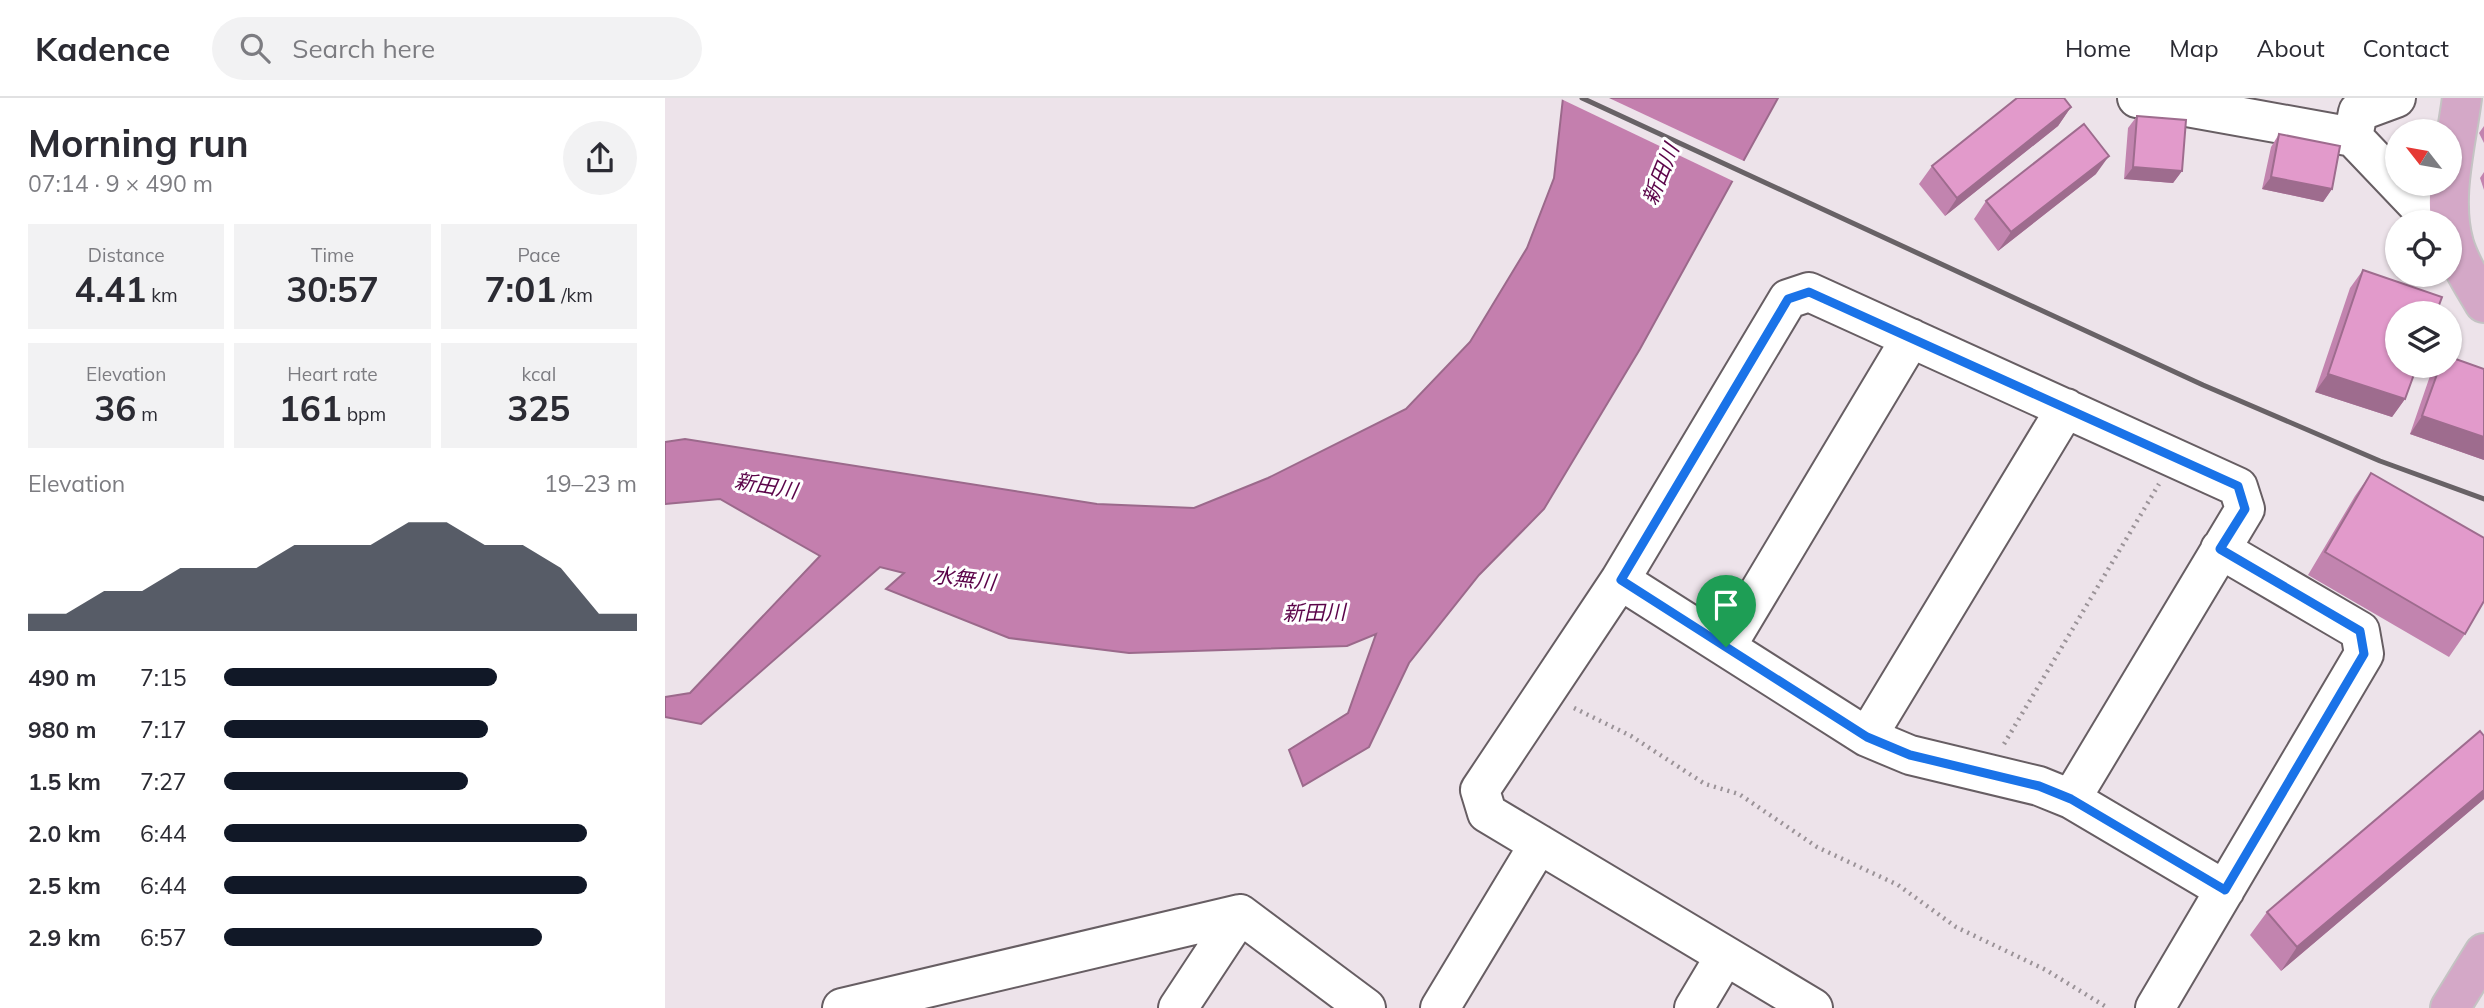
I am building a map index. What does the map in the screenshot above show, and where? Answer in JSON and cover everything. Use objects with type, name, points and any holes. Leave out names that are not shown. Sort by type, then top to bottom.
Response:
[{"type":"main road","points":[[2448,210],[2462,98]]},
{"type":"main road","points":[[2462,265],[2484,303]]},
{"type":"main road","points":[[2450,1008],[2484,953]]},
{"type":"street","points":[[2137,98],[2353,136],[2423,210]]},
{"type":"street","points":[[2353,136],[2358,112],[2396,98]]},
{"type":"street","points":[[1813,1008],[1487,813],[1480,790],[1621,580],[1788,299],[1809,292],[2238,486],[2245,509],[2071,799]]},
{"type":"street","points":[[1726,647],[1911,338]]},
{"type":"street","points":[[1867,737],[2066,408]]},
{"type":"street","points":[[2155,1008],[2364,654],[2360,631],[2220,549]]},
{"type":"street","points":[[1621,580],[1867,737],[1910,755],[1988,772],[2039,786],[2071,799],[2225,890]]},
{"type":"street","points":[[1440,1008],[1539,844]]},
{"type":"street","points":[[842,1008],[1240,914]]},
{"type":"street","points":[[1178,1008],[1240,914]]},
{"type":"street","points":[[1240,914],[1366,1008]]},
{"type":"street","points":[[1694,1008],[1725,956]]},
{"type":"path","points":[[1988,772],[2175,458]]},
{"type":"path","points":[[1545,693],[1631,736],[1705,784],[1739,794],[1817,847],[1898,885],[1956,927],[2046,970],[2108,1008]]},
{"type":"water","points":[[1563,98],[1778,98],[1640,349],[1544,509],[1479,575],[1409,663],[1369,747],[1303,786],[1289,750],[1348,713],[1376,634],[1347,646],[1129,653],[1009,638],[886,589],[904,573],[880,567],[701,724],[665,717],[665,697],[690,693],[820,556],[720,499],[665,504],[665,442],[685,439],[1097,504],[1194,508],[1268,478],[1406,409],[1470,342],[1527,248],[1554,178]]},
{"type":"pier","points":[[1559,98],[1609,98],[1746,162],[1735,182]]},
{"type":"building","points":[[2017,98],[2064,98],[2071,107],[1957,198],[1932,166]]},
{"type":"building","points":[[2137,116],[2186,120],[2182,171],[2133,167]]},
{"type":"building","points":[[2084,124],[2109,156],[2011,232],[1986,201]]},
{"type":"building","points":[[2279,134],[2340,146],[2332,189],[2271,177]]},
{"type":"building","points":[[2363,270],[2385,278],[2385,287],[2413,287],[2442,297],[2440,301],[2385,301],[2385,378],[2413,378],[2405,399],[2328,374]]},
{"type":"building","points":[[2462,361],[2484,369],[2484,437],[2422,416],[2436,378],[2462,378]]},
{"type":"building","points":[[2371,473],[2484,538],[2484,601],[2465,634],[2325,552]]},
{"type":"building","points":[[2480,731],[2484,736],[2484,790],[2297,947],[2267,912]]},
{"type":"railway","points":[[1582,98],[2203,385],[2380,461],[2484,499]]},
{"type":"route","points":[[1809,292],[2238,486],[2245,509],[2220,549],[2360,631],[2364,654],[2225,890],[2071,799],[2039,786],[1988,772],[1910,755],[1867,737],[1726,647],[1621,580],[1788,299],[1809,292]]},
{"type":"water label","name":"新田川","points":[[1660,174]]},
{"type":"water label","name":"新田川","points":[[766,485]]},
{"type":"water label","name":"水無川","points":[[964,578]]},
{"type":"water label","name":"新田川","points":[[1314,612]]}]
